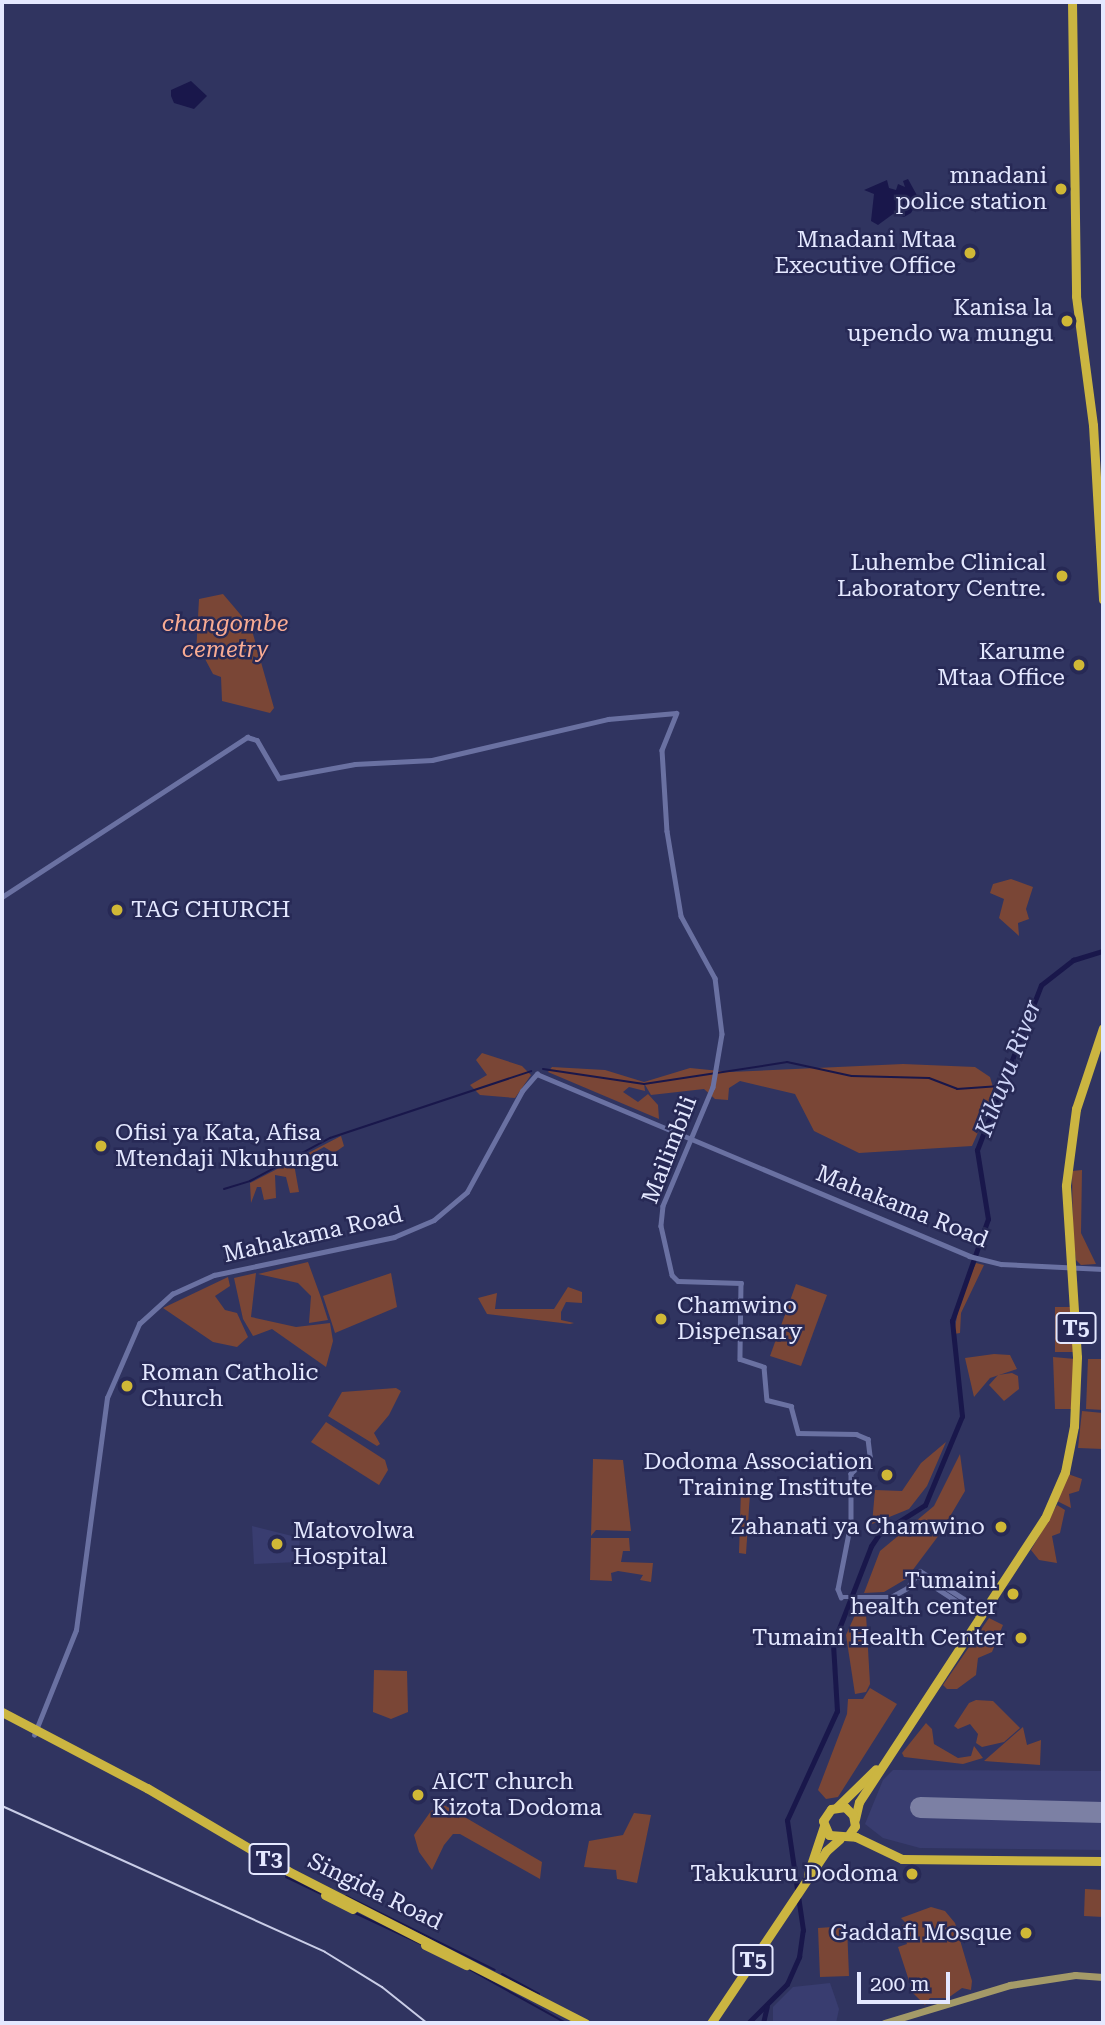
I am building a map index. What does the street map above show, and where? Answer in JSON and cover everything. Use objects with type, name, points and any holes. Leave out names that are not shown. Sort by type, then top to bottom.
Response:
[{"type":"highway","points":[[1072,2],[1076,296],[1093,425],[1103,600]]},
{"type":"highway","name":"T5","points":[[712,2023],[832,1843],[845,1837],[855,1821],[859,1802],[1045,1518],[1068,1460],[1077,1367],[1066,1185],[1074,1122],[1103,1028]]},
{"type":"highway","name":"Singida Road","points":[[2,1714],[288,1871],[585,2023]]},
{"type":"highway","name":"Singida Road","points":[[35,1733],[145,1792],[285,1874],[573,2023]]},
{"type":"highway","name":"T5","points":[[803,1886],[826,1813],[836,1807],[891,1753]]},
{"type":"highway","points":[[836,1807],[848,1809],[855,1821],[891,1855]]},
{"type":"highway","points":[[824,1826],[832,1836],[845,1837],[891,1855],[925,1861],[1101,1862]]},
{"type":"main road","points":[[884,2023],[1010,1985],[1075,1975],[1103,1977]]},
{"type":"street","name":"Mailimbili","points":[[2,897],[125,814],[247,737],[257,740],[279,778],[355,764],[432,760],[608,719],[677,713],[662,750],[667,831],[681,916],[715,978],[721,1008],[716,1074],[662,1213],[663,1241],[673,1278],[738,1281],[740,1359],[764,1367],[767,1400],[791,1406],[798,1433],[856,1434],[870,1444],[870,1456],[851,1474],[852,1523],[838,1589],[847,1598],[891,1597],[919,1574],[983,1614]]},
{"type":"street","name":"Mahakama Road","points":[[35,1733],[82,1606],[107,1398],[124,1351],[153,1308],[214,1275],[394,1237],[434,1220],[467,1192],[522,1091],[539,1074],[969,1256],[982,1260],[1072,1269],[1103,1269]]},
{"type":"shaded area","points":[[191,81],[207,96],[194,109],[174,103],[171,96],[171,90]]},
{"type":"shaded area","points":[[908,179],[919,199],[911,213],[904,217],[893,214],[878,225],[871,221],[874,194],[864,190],[887,180],[889,188],[896,190],[898,184],[905,187],[903,181]]},
{"type":"shaded area","name":"Matovolwa Hospital","points":[[252,1526],[300,1538],[298,1562],[254,1564]]},
{"type":"shaded area","points":[[893,1770],[1103,1771],[1103,1850],[920,1848],[883,1838],[865,1824],[883,1780]]},
{"type":"shaded area","points":[[830,1983],[839,2009],[836,2023],[773,2023],[773,2007],[793,1987]]},
{"type":"green space","name":"changombe cemetry","points":[[223,594],[251,627],[274,708],[270,713],[222,701],[221,677],[213,674],[204,657],[196,654],[199,599]]},
{"type":"green space","points":[[1011,879],[1033,887],[1026,909],[1029,919],[1018,923],[1019,936],[999,918],[1004,899],[990,893],[993,884]]},
{"type":"green space","points":[[482,1053],[522,1066],[531,1075],[515,1098],[480,1095],[470,1085],[487,1075],[476,1060]]},
{"type":"green space","points":[[903,1064],[975,1067],[990,1077],[995,1094],[972,1146],[859,1153],[814,1131],[795,1094],[740,1081],[729,1088],[728,1100],[715,1099],[704,1089],[651,1095],[644,1083],[645,1091],[629,1087],[623,1092],[638,1102],[648,1094],[658,1105],[659,1119],[548,1072],[552,1067],[605,1070],[644,1082],[690,1068],[730,1072]]},
{"type":"green space","points":[[341,1136],[344,1146],[334,1153],[324,1147],[294,1164],[299,1192],[290,1193],[286,1177],[275,1175],[276,1198],[264,1200],[261,1187],[257,1187],[251,1203],[250,1183]]},
{"type":"green space","points":[[1082,1170],[1081,1233],[1096,1264],[1081,1265],[1076,1260],[1072,1171]]},
{"type":"green space","points":[[308,1262],[328,1320],[309,1323],[311,1296],[298,1283],[258,1274]]},
{"type":"green space","points":[[976,1263],[984,1265],[961,1313],[960,1333],[954,1334],[960,1298]]},
{"type":"green space","points":[[256,1273],[251,1317],[296,1327],[330,1323],[333,1341],[326,1367],[272,1329],[253,1336],[243,1319],[234,1278]]},
{"type":"green space","points":[[391,1273],[397,1307],[335,1333],[323,1296]]},
{"type":"green space","points":[[228,1277],[230,1286],[215,1296],[225,1310],[237,1313],[248,1337],[237,1347],[213,1342],[163,1308]]},
{"type":"green space","points":[[796,1284],[827,1295],[801,1366],[770,1356]]},
{"type":"green space","points":[[568,1287],[582,1292],[582,1303],[566,1302],[561,1312],[561,1320],[574,1323],[570,1324],[487,1314],[478,1298],[497,1293],[495,1309],[554,1309]]},
{"type":"green space","points":[[1055,1307],[1074,1307],[1074,1352],[1055,1352]]},
{"type":"green space","points":[[1010,1355],[1017,1369],[990,1378],[974,1397],[965,1358]]},
{"type":"green space","points":[[1053,1357],[1075,1359],[1073,1409],[1055,1409]]},
{"type":"green space","points":[[1088,1359],[1103,1359],[1103,1410],[1086,1409]]},
{"type":"green space","points":[[1012,1373],[1018,1376],[1019,1389],[1004,1401],[989,1385],[998,1375]]},
{"type":"green space","points":[[396,1388],[401,1391],[389,1415],[374,1433],[380,1444],[377,1446],[328,1416],[342,1392]]},
{"type":"green space","points":[[1082,1411],[1103,1413],[1103,1449],[1078,1448]]},
{"type":"green space","points":[[326,1422],[385,1460],[388,1470],[379,1485],[311,1442]]},
{"type":"green space","points":[[946,1442],[927,1486],[909,1509],[872,1524],[875,1490],[902,1491],[921,1463]]},
{"type":"green space","points":[[960,1454],[965,1491],[939,1535],[906,1579],[884,1592],[864,1593],[880,1551],[934,1506]]},
{"type":"green space","points":[[593,1459],[623,1460],[631,1531],[596,1530],[591,1536]]},
{"type":"green space","points":[[1068,1474],[1082,1479],[1079,1491],[1069,1494],[1071,1508],[1057,1501]]},
{"type":"green space","points":[[741,1490],[750,1493],[746,1554],[739,1553]]},
{"type":"green space","points":[[1057,1505],[1065,1510],[1060,1533],[1052,1536],[1057,1563],[1039,1560],[1031,1550]]},
{"type":"green space","points":[[591,1538],[629,1538],[630,1551],[623,1551],[621,1562],[653,1563],[651,1582],[640,1580],[643,1575],[618,1571],[611,1573],[612,1581],[590,1580]]},
{"type":"green space","points":[[866,1614],[870,1684],[866,1692],[855,1694],[846,1635],[855,1615]]},
{"type":"green space","points":[[989,1618],[1003,1625],[992,1652],[978,1658],[976,1675],[957,1689],[947,1689],[943,1685]]},
{"type":"green space","points":[[374,1670],[407,1671],[408,1712],[391,1719],[373,1712]]},
{"type":"green space","points":[[870,1688],[897,1704],[838,1797],[826,1799],[818,1790],[847,1714],[848,1699],[863,1699]]},
{"type":"green space","points":[[976,1700],[993,1701],[1020,1728],[1004,1742],[982,1747],[976,1743],[978,1734],[970,1724],[958,1729],[954,1726],[969,1703]]},
{"type":"green space","points":[[926,1723],[932,1729],[934,1744],[958,1758],[971,1756],[974,1746],[983,1758],[963,1764],[904,1757],[902,1753]]},
{"type":"green space","points":[[1023,1727],[1027,1745],[1041,1740],[1040,1765],[984,1761]]},
{"type":"green space","points":[[444,1805],[542,1862],[540,1879],[460,1834],[453,1834],[444,1845],[432,1870],[419,1852],[414,1835],[431,1811]]},
{"type":"green space","points":[[634,1813],[651,1815],[637,1883],[617,1879],[616,1870],[584,1867],[589,1841],[623,1835]]},
{"type":"green space","points":[[1085,1889],[1103,1890],[1103,1917],[1084,1916]]},
{"type":"green space","points":[[931,1907],[945,1911],[955,1923],[972,1981],[971,1990],[962,1988],[948,1998],[930,1998],[925,2005],[913,1993],[898,1947],[907,1944],[901,1926],[906,1923],[901,1918]]},
{"type":"green space","points":[[847,1926],[849,1976],[820,1977],[818,1928]]},
{"type":"waterway","name":"Kikuyu River","points":[[748,2023],[787,1984],[799,1957],[803,1930],[787,1820],[837,1711],[833,1644],[871,1546],[879,1534],[925,1505],[962,1416],[952,1321],[988,1219],[977,1150],[1041,985],[1073,960],[1103,951]]},
{"type":"waterway","points":[[543,1069],[644,1084],[787,1062],[852,1076],[929,1078],[957,1089],[1000,1086]]},
{"type":"waterway","points":[[224,1189],[250,1181],[330,1138],[531,1071]]},
{"type":"waterway","points":[[286,1877],[323,1895]]},
{"type":"waterway","points":[[346,1896],[495,1970]]},
{"type":"waterway","points":[[355,1913],[423,1945]]},
{"type":"waterway","points":[[467,1968],[566,2023]]},
{"type":"waterway","points":[[502,1974],[539,1994]]},
{"type":"waterway","points":[[763,2023],[767,2006]]},
{"type":"runway","points":[[920,1807],[1103,1812]]},
{"type":"railway","points":[[2,1806],[325,1952],[382,1987],[427,2023]]},
{"type":"place","name":"mnadani police station","points":[[1061,189]]},
{"type":"place","name":"Mnadani Mtaa Executive Office","points":[[970,253]]},
{"type":"place","name":"Kanisa la upendo wa mungu","points":[[1067,321]]},
{"type":"place","name":"Luhembe Clinical Laboratory Centre.","points":[[1062,576]]},
{"type":"place","name":"Karume Mtaa Office","points":[[1079,665]]},
{"type":"place","name":"TAG CHURCH","points":[[117,910]]},
{"type":"place","name":"Ofisi ya Kata, Afisa Mtendaji Nkuhungu","points":[[101,1146]]},
{"type":"place","name":"Chamwino Dispensary","points":[[661,1319]]},
{"type":"place","name":"Roman Catholic Church","points":[[127,1386]]},
{"type":"place","name":"Dodoma Association Training Institute","points":[[887,1475]]},
{"type":"place","name":"Zahanati ya Chamwino","points":[[1001,1527]]},
{"type":"place","name":"Matovolwa Hospital","points":[[277,1544]]},
{"type":"place","name":"Tumaini health center","points":[[1013,1594]]},
{"type":"place","name":"Tumaini Health Center","points":[[1021,1638]]},
{"type":"place","name":"AICT church Kizota Dodoma","points":[[418,1795]]},
{"type":"place","name":"Takukuru Dodoma","points":[[912,1874]]},
{"type":"place","name":"Gaddafi Mosque","points":[[1026,1933]]}]
